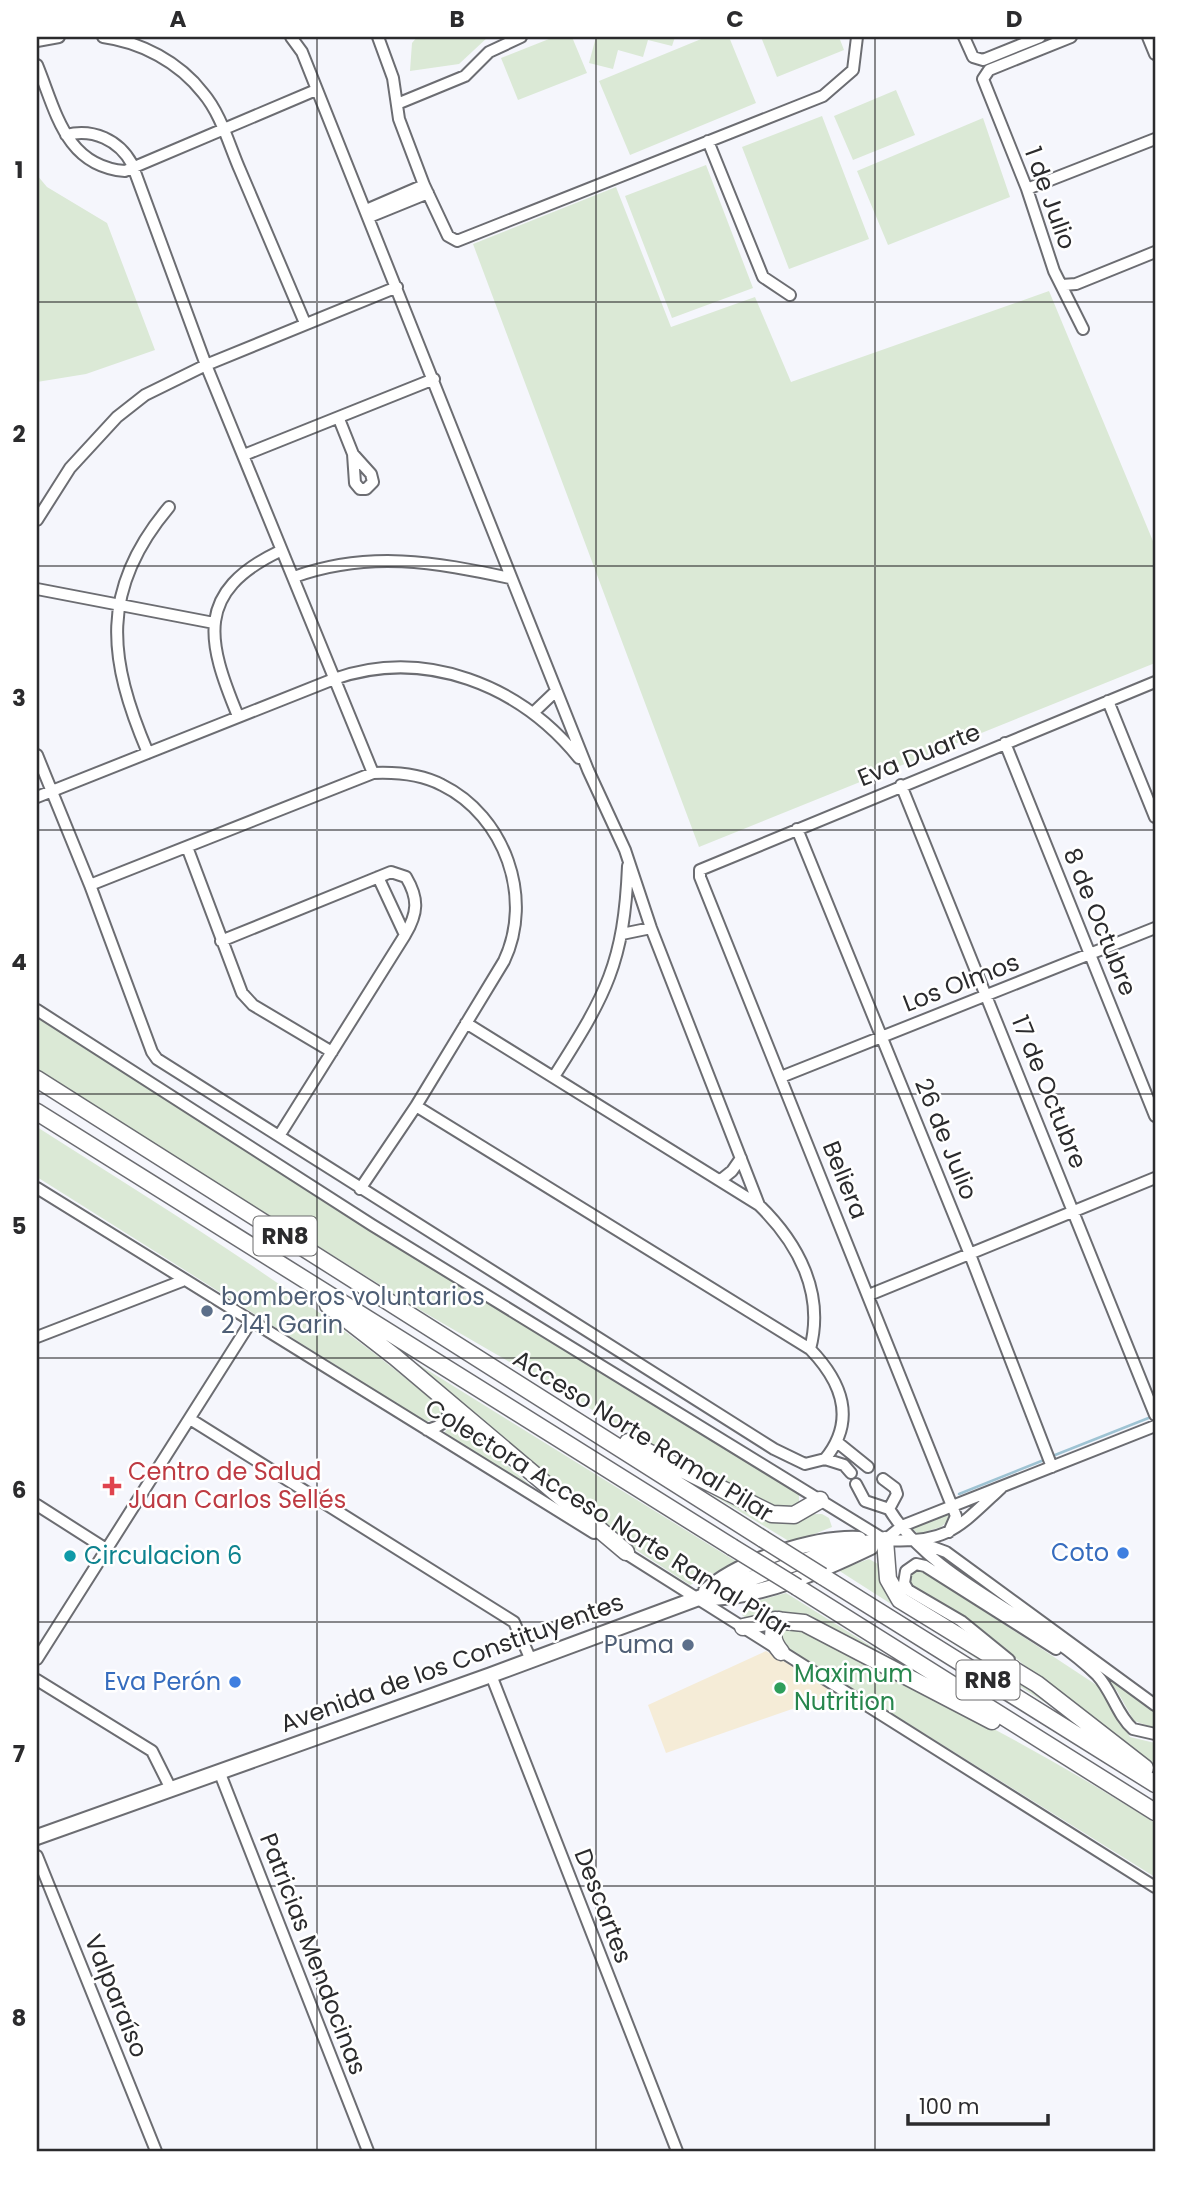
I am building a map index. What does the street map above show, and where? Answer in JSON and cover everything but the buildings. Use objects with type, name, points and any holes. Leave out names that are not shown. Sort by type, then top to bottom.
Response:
[{"type":"highway","name":"Acceso Norte Ramal Pilar","points":[[37,1079],[1155,1784]]},
{"type":"highway","name":"Acceso Norte Ramal Pilar","points":[[37,1112],[1155,1812]]},
{"type":"highway","points":[[106,1154],[339,1313],[625,1552]]},
{"type":"highway","points":[[532,1392],[764,1511],[794,1516],[820,1500]]},
{"type":"highway","points":[[885,1540],[888,1579],[900,1600],[1037,1684],[1155,1776]]},
{"type":"highway","points":[[779,1620],[775,1625],[773,1639],[782,1651]]},
{"type":"highway","points":[[743,1627],[779,1620],[804,1623],[1077,1763]]},
{"type":"main road","name":"Avenida de los Constituyentes","points":[[37,1837],[698,1598],[852,1545],[885,1540]]},
{"type":"street","points":[[37,41],[59,37]]},
{"type":"street","points":[[103,37],[140,46],[178,68],[205,94],[305,323]]},
{"type":"street","points":[[291,37],[302,52]]},
{"type":"street","points":[[296,37],[587,770],[629,860],[651,928],[759,1205]]},
{"type":"street","points":[[378,37],[393,78],[399,119],[426,189],[448,236],[457,241],[830,91],[855,65],[858,37]]},
{"type":"street","points":[[397,104],[465,76],[489,52],[521,37]]},
{"type":"street","points":[[964,37],[973,57],[983,60],[1040,37]]},
{"type":"street","name":"1 de Julio","points":[[1071,37],[989,70],[983,79],[1027,189],[1040,235],[1083,329]]},
{"type":"street","points":[[1148,37],[1155,54]]},
{"type":"street","points":[[37,65],[73,148],[94,162],[116,170],[134,169],[222,128],[316,90]]},
{"type":"street","points":[[66,135],[87,132],[103,137],[128,156],[206,365],[373,773]]},
{"type":"street","points":[[1027,189],[1155,139]]},
{"type":"street","points":[[708,141],[764,277],[790,295]]},
{"type":"street","points":[[368,214],[426,189]]},
{"type":"street","points":[[1062,285],[1076,284],[1155,252]]},
{"type":"street","points":[[37,520],[61,479],[117,417],[145,395],[206,365],[397,287]]},
{"type":"street","points":[[244,455],[434,379]]},
{"type":"street","points":[[339,419],[353,454]]},
{"type":"street","points":[[148,753],[121,678],[117,653],[119,605],[123,582],[133,559],[169,507]]},
{"type":"street","points":[[238,716],[218,665],[213,638],[217,609],[231,586],[265,558],[280,551]]},
{"type":"street","points":[[295,578],[342,563],[401,561],[446,565],[510,578]]},
{"type":"street","points":[[37,589],[215,623]]},
{"type":"street","points":[[37,797],[334,678],[378,667],[436,669],[476,680],[534,712],[565,741],[587,770]]},
{"type":"street","name":"Eva Duarte","points":[[700,870],[1155,682]]},
{"type":"street","points":[[534,712],[556,691]]},
{"type":"street","points":[[1108,701],[1155,817]]},
{"type":"street","name":"8 de Octubre","points":[[1005,743],[1155,1116]]},
{"type":"street","points":[[37,755],[90,885],[152,1052],[359,1189],[774,1449],[805,1464],[825,1459],[844,1465],[865,1501],[889,1509],[933,1558],[1080,1662],[1107,1687],[1129,1725],[1140,1732],[1155,1734]]},
{"type":"street","points":[[90,885],[373,773],[414,775],[440,783],[458,794],[487,823],[513,872],[517,910],[513,941],[504,961],[416,1106],[359,1189]]},
{"type":"street","name":"17 de Octubre","points":[[901,785],[1154,1412]]},
{"type":"street","name":"26 de Julio","points":[[797,828],[969,1252],[1050,1461]]},
{"type":"street","points":[[187,847],[236,982],[248,1000],[332,1052]]},
{"type":"street","points":[[555,1075],[606,991],[622,934],[629,860]]},
{"type":"street","name":"Beliera","points":[[700,870],[700,877],[951,1506]]},
{"type":"street","points":[[221,941],[377,877],[398,872],[409,882],[417,912],[279,1136]]},
{"type":"street","points":[[377,877],[405,935]]},
{"type":"street","points":[[622,934],[651,928]]},
{"type":"street","name":"Los Olmos","points":[[781,1077],[1155,928]]},
{"type":"street","points":[[37,1010],[384,1232],[885,1540]]},
{"type":"street","points":[[466,1023],[722,1178],[759,1205],[791,1239],[806,1271],[815,1319],[810,1349]]},
{"type":"street","points":[[416,1106],[810,1349],[834,1377],[842,1400],[844,1423],[837,1442],[825,1459]]},
{"type":"street","points":[[722,1178],[732,1171],[741,1158]]},
{"type":"street","points":[[869,1295],[1155,1178]]},
{"type":"street","name":"Colectora Acceso Norte Ramal Pilar","points":[[37,1188],[182,1281],[625,1552],[1155,1887]]},
{"type":"street","points":[[37,1337],[182,1281]]},
{"type":"street","points":[[37,1660],[250,1322]]},
{"type":"street","points":[[427,1430],[440,1427],[449,1417],[451,1405]]},
{"type":"street","points":[[190,1419],[514,1622],[531,1660]]},
{"type":"street","name":"Avenida de los Constituyentes","points":[[885,1540],[902,1525],[1001,1488],[1050,1461],[1155,1426]]},
{"type":"street","points":[[837,1442],[867,1467]]},
{"type":"street","points":[[883,1479],[895,1488],[897,1494],[889,1509]]},
{"type":"street","name":"Avenida de los Constituyentes","points":[[885,1540],[919,1542],[949,1532],[963,1523],[1001,1488]]},
{"type":"street","points":[[37,1505],[106,1549]]},
{"type":"street","points":[[949,1532],[956,1516],[951,1506]]},
{"type":"street","points":[[919,1542],[946,1552],[1155,1705]]},
{"type":"street","points":[[1037,1684],[977,1633],[908,1590],[904,1583],[906,1571],[916,1564],[925,1566],[1035,1638],[1080,1662]]},
{"type":"street","name":"Descartes","points":[[491,1675],[677,2151]]},
{"type":"street","points":[[37,1680],[152,1751],[171,1789]]},
{"type":"street","name":"Patricias Mendocinas","points":[[219,1772],[368,2151]]},
{"type":"street","name":"Valparaíso","points":[[37,1856],[156,2151]]},
{"type":"shaded area","points":[[766,1651],[838,1693],[666,1753],[648,1705]]},
{"type":"green space","points":[[417,37],[488,37],[459,64],[410,71],[412,43]]},
{"type":"green space","points":[[554,37],[572,37],[587,73],[518,100],[501,58]]},
{"type":"green space","points":[[596,37],[675,37],[672,46],[648,40],[643,57],[618,50],[613,69],[589,63]]},
{"type":"green space","points":[[706,37],[729,37],[756,103],[630,155],[599,81]]},
{"type":"green space","points":[[761,37],[839,37],[844,50],[777,77]]},
{"type":"green space","points":[[896,90],[915,135],[853,160],[834,116]]},
{"type":"green space","points":[[822,116],[869,239],[789,269],[742,147]]},
{"type":"green space","points":[[983,118],[1010,197],[888,245],[857,171]]},
{"type":"green space","points":[[706,165],[753,288],[672,318],[625,196]]},
{"type":"green space","points":[[37,175],[47,187],[107,223],[155,350],[86,374],[37,382]]},
{"type":"green space","points":[[616,187],[671,327],[755,297],[791,382],[1049,291],[1155,546],[1155,663],[699,847],[473,244]]},
{"type":"green space","points":[[37,1017],[389,1241],[793,1487],[799,1495],[799,1507],[768,1508],[734,1492],[425,1313],[37,1070]]},
{"type":"green space","points":[[37,1127],[294,1294],[392,1367],[439,1406],[442,1412],[439,1418],[426,1422],[37,1177]]},
{"type":"green space","points":[[408,1360],[737,1562],[690,1585],[607,1531]]},
{"type":"green space","points":[[455,1420],[538,1492],[444,1433]]},
{"type":"green space","points":[[655,1460],[765,1515],[822,1514],[829,1518],[832,1527],[792,1543]]},
{"type":"green space","points":[[947,1514],[951,1518],[941,1527],[918,1534],[911,1527]]},
{"type":"green space","points":[[869,1559],[878,1564],[880,1583],[887,1594],[1014,1673],[1066,1716],[838,1570]]},
{"type":"green space","points":[[920,1569],[1098,1686],[1130,1737],[1155,1743],[1155,1766],[1044,1682],[984,1631],[910,1585],[909,1576]]},
{"type":"green space","points":[[786,1593],[919,1676],[842,1636],[747,1619],[742,1615],[745,1604]]},
{"type":"green space","points":[[784,1626],[792,1626],[976,1720],[1155,1823],[1155,1877],[790,1650],[779,1637]]},
{"type":"green space","points":[[1097,1668],[1155,1712],[1155,1728],[1134,1721],[1117,1691]]},
{"type":"waterway","points":[[1050,1457],[1151,1417]]},
{"type":"waterway","points":[[959,1494],[1044,1460]]},
{"type":"place","name":"bomberos voluntarios 2 141 Garin","points":[[207,1311]]},
{"type":"place","name":"Centro de Salud Juan Carlos Sellés","points":[[112,1486]]},
{"type":"place","name":"Coto","points":[[1123,1553]]},
{"type":"place","name":"Circulacion 6","points":[[70,1556]]},
{"type":"place","name":"Puma","points":[[688,1645]]},
{"type":"place","name":"Eva Perón","points":[[235,1682]]},
{"type":"place","name":"Maximum Nutrition","points":[[780,1688]]}]
